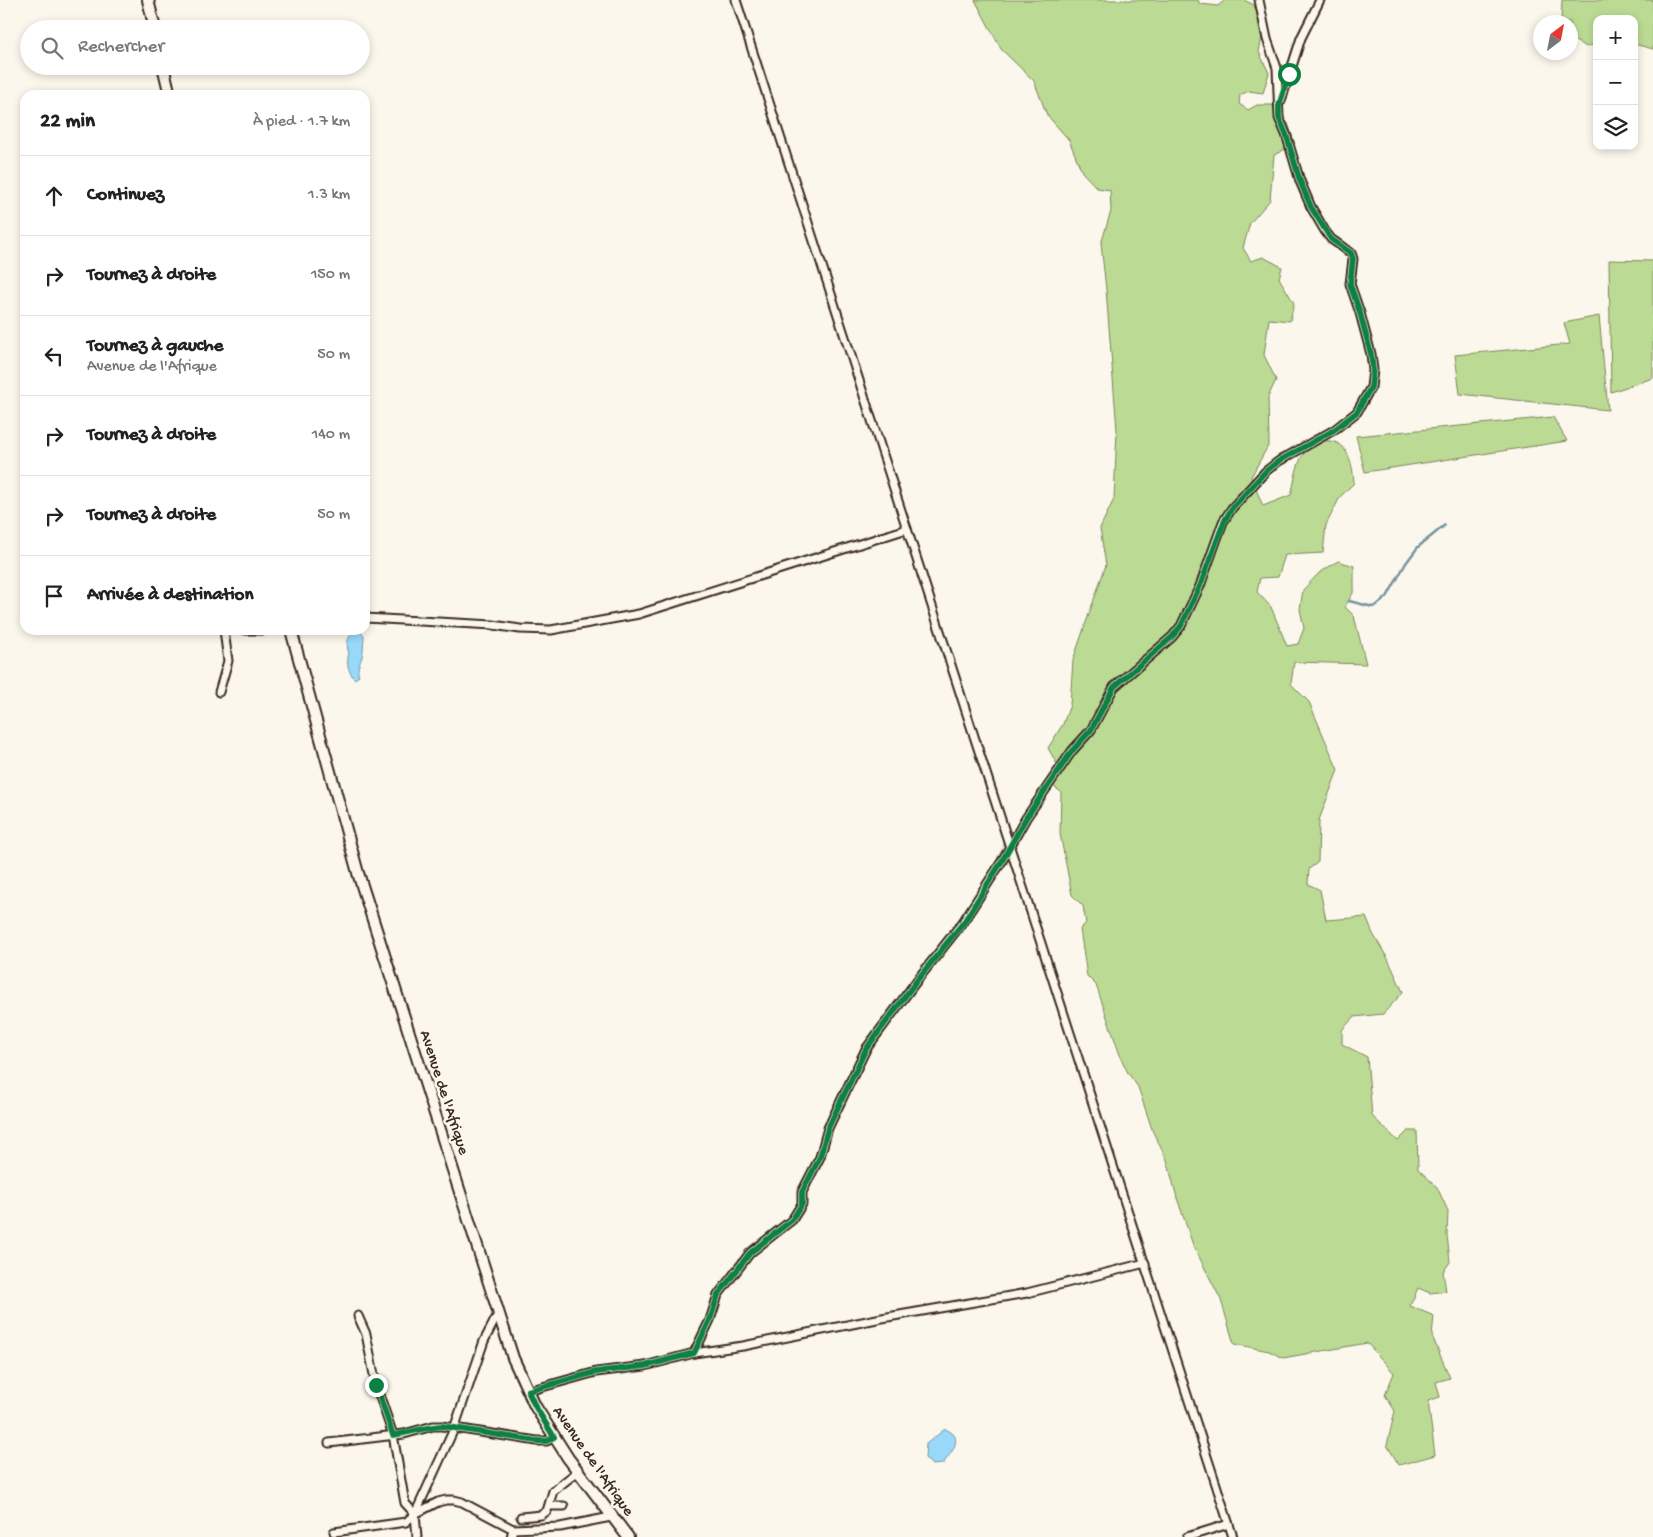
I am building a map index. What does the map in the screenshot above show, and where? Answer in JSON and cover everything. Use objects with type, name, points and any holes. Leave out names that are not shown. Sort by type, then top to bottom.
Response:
[{"type":"main road","points":[[148,0],[153,20]]},
{"type":"main road","points":[[165,75],[169,90]]},
{"type":"main road","name":"Avenue de l'Afrique","points":[[292,635],[358,873],[498,1314],[514,1358],[535,1406],[554,1437],[577,1472],[628,1537]]},
{"type":"street","points":[[736,0],[1233,1537]]},
{"type":"street","points":[[694,1353],[710,1320],[718,1295],[750,1253],[792,1220],[802,1204],[802,1192],[820,1157],[828,1128],[866,1049],[918,979],[964,922],[1026,818],[1072,751],[1091,730],[1114,687],[1172,637],[1181,626],[1200,586],[1224,522],[1232,508],[1266,471],[1279,461],[1334,430],[1357,412],[1371,387],[1373,370],[1371,354],[1350,284],[1353,259],[1351,253],[1331,239],[1311,207],[1300,181],[1286,134],[1279,118],[1277,68],[1266,39],[1258,0]]},
{"type":"street","points":[[1279,106],[1301,38],[1320,0]]},
{"type":"street","points":[[370,618],[550,630],[606,621],[640,614],[907,529]]},
{"type":"street","points":[[219,692],[228,661],[225,635]]},
{"type":"street","points":[[528,1391],[596,1372],[645,1366],[694,1353],[743,1346],[882,1318],[1027,1293],[1145,1263]]},
{"type":"street","points":[[417,1537],[415,1514],[454,1428],[484,1341],[498,1314]]},
{"type":"street","points":[[358,1316],[366,1334],[376,1385],[393,1435],[405,1503],[415,1514]]},
{"type":"street","points":[[329,1442],[404,1434],[433,1426],[537,1441],[547,1441],[554,1437]]},
{"type":"street","points":[[521,1517],[541,1515],[549,1506],[553,1491],[577,1472]]},
{"type":"street","points":[[334,1532],[406,1522],[415,1514],[438,1502],[454,1500],[462,1502],[513,1529],[560,1527],[611,1517]]},
{"type":"street","points":[[549,1506],[564,1506]]},
{"type":"street","points":[[1187,1537],[1229,1524]]},
{"type":"street","points":[[511,1537],[513,1529]]},
{"type":"green space","points":[[975,0],[1198,0],[1200,4],[1218,6],[1225,0],[1244,0],[1254,5],[1263,32],[1259,52],[1269,73],[1263,93],[1249,91],[1240,95],[1239,104],[1248,110],[1257,105],[1272,105],[1288,123],[1295,144],[1274,155],[1270,200],[1250,223],[1243,248],[1251,261],[1263,257],[1282,267],[1279,278],[1294,303],[1290,321],[1269,319],[1264,355],[1276,380],[1268,397],[1269,444],[1251,477],[1263,506],[1291,495],[1298,466],[1303,455],[1314,444],[1330,441],[1342,446],[1346,451],[1351,463],[1354,483],[1340,497],[1326,525],[1323,553],[1285,555],[1278,577],[1260,578],[1257,592],[1271,607],[1287,646],[1298,644],[1304,628],[1300,609],[1303,590],[1319,573],[1338,561],[1354,566],[1354,591],[1345,607],[1354,616],[1366,664],[1294,662],[1291,684],[1309,702],[1338,770],[1319,820],[1318,862],[1309,869],[1308,884],[1320,890],[1326,920],[1366,917],[1403,992],[1383,1014],[1354,1017],[1342,1030],[1342,1044],[1367,1057],[1372,1116],[1398,1141],[1408,1131],[1417,1131],[1418,1169],[1437,1187],[1448,1211],[1447,1235],[1450,1262],[1443,1272],[1446,1291],[1430,1293],[1418,1288],[1410,1306],[1434,1316],[1432,1336],[1450,1378],[1436,1382],[1440,1397],[1428,1401],[1435,1455],[1399,1465],[1387,1445],[1395,1411],[1385,1395],[1394,1373],[1367,1343],[1283,1358],[1269,1351],[1234,1344],[1221,1300],[1193,1245],[1177,1198],[1167,1160],[1153,1132],[1138,1087],[1128,1073],[1121,1058],[1096,985],[1087,976],[1080,929],[1086,923],[1083,906],[1072,895],[1060,834],[1061,792],[1049,783],[1058,766],[1048,748],[1063,724],[1070,705],[1073,660],[1106,565],[1100,528],[1114,499],[1117,430],[1101,244],[1111,211],[1110,190],[1097,188],[1082,172],[1069,140],[1047,115],[1034,81],[1001,49]]},
{"type":"green space","points":[[1562,0],[1653,0],[1653,49],[1638,45],[1638,15],[1593,15],[1593,45],[1587,47],[1578,42],[1578,15],[1561,15]]},
{"type":"green space","points":[[1609,260],[1653,261],[1653,378],[1611,392]]},
{"type":"green space","points":[[1599,316],[1608,410],[1460,394],[1455,355],[1570,344],[1564,323]]},
{"type":"green space","points":[[1553,417],[1567,441],[1365,472],[1356,436]]},
{"type":"water","points":[[350,635],[364,635],[363,654],[358,670],[359,676],[355,679],[348,667],[349,653],[347,643]]},
{"type":"water","points":[[945,1429],[955,1436],[955,1445],[943,1464],[932,1465],[925,1458],[926,1444]]},
{"type":"waterway","points":[[1349,601],[1373,607],[1377,605],[1387,597],[1406,563],[1418,547],[1445,525]]},
{"type":"route","points":[[376,1385],[393,1435],[433,1426],[442,1426],[547,1441],[554,1437],[528,1391],[596,1372],[645,1366],[694,1353],[710,1320],[718,1295],[750,1253],[792,1220],[802,1204],[802,1192],[820,1157],[828,1128],[866,1049],[918,979],[964,922],[1026,818],[1072,751],[1091,730],[1114,687],[1172,637],[1181,626],[1200,586],[1224,522],[1232,508],[1266,471],[1279,461],[1334,430],[1357,412],[1371,387],[1373,370],[1367,335],[1350,284],[1353,259],[1351,253],[1331,239],[1325,231],[1311,207],[1300,181],[1286,134],[1279,118],[1279,106],[1289,74]]}]
